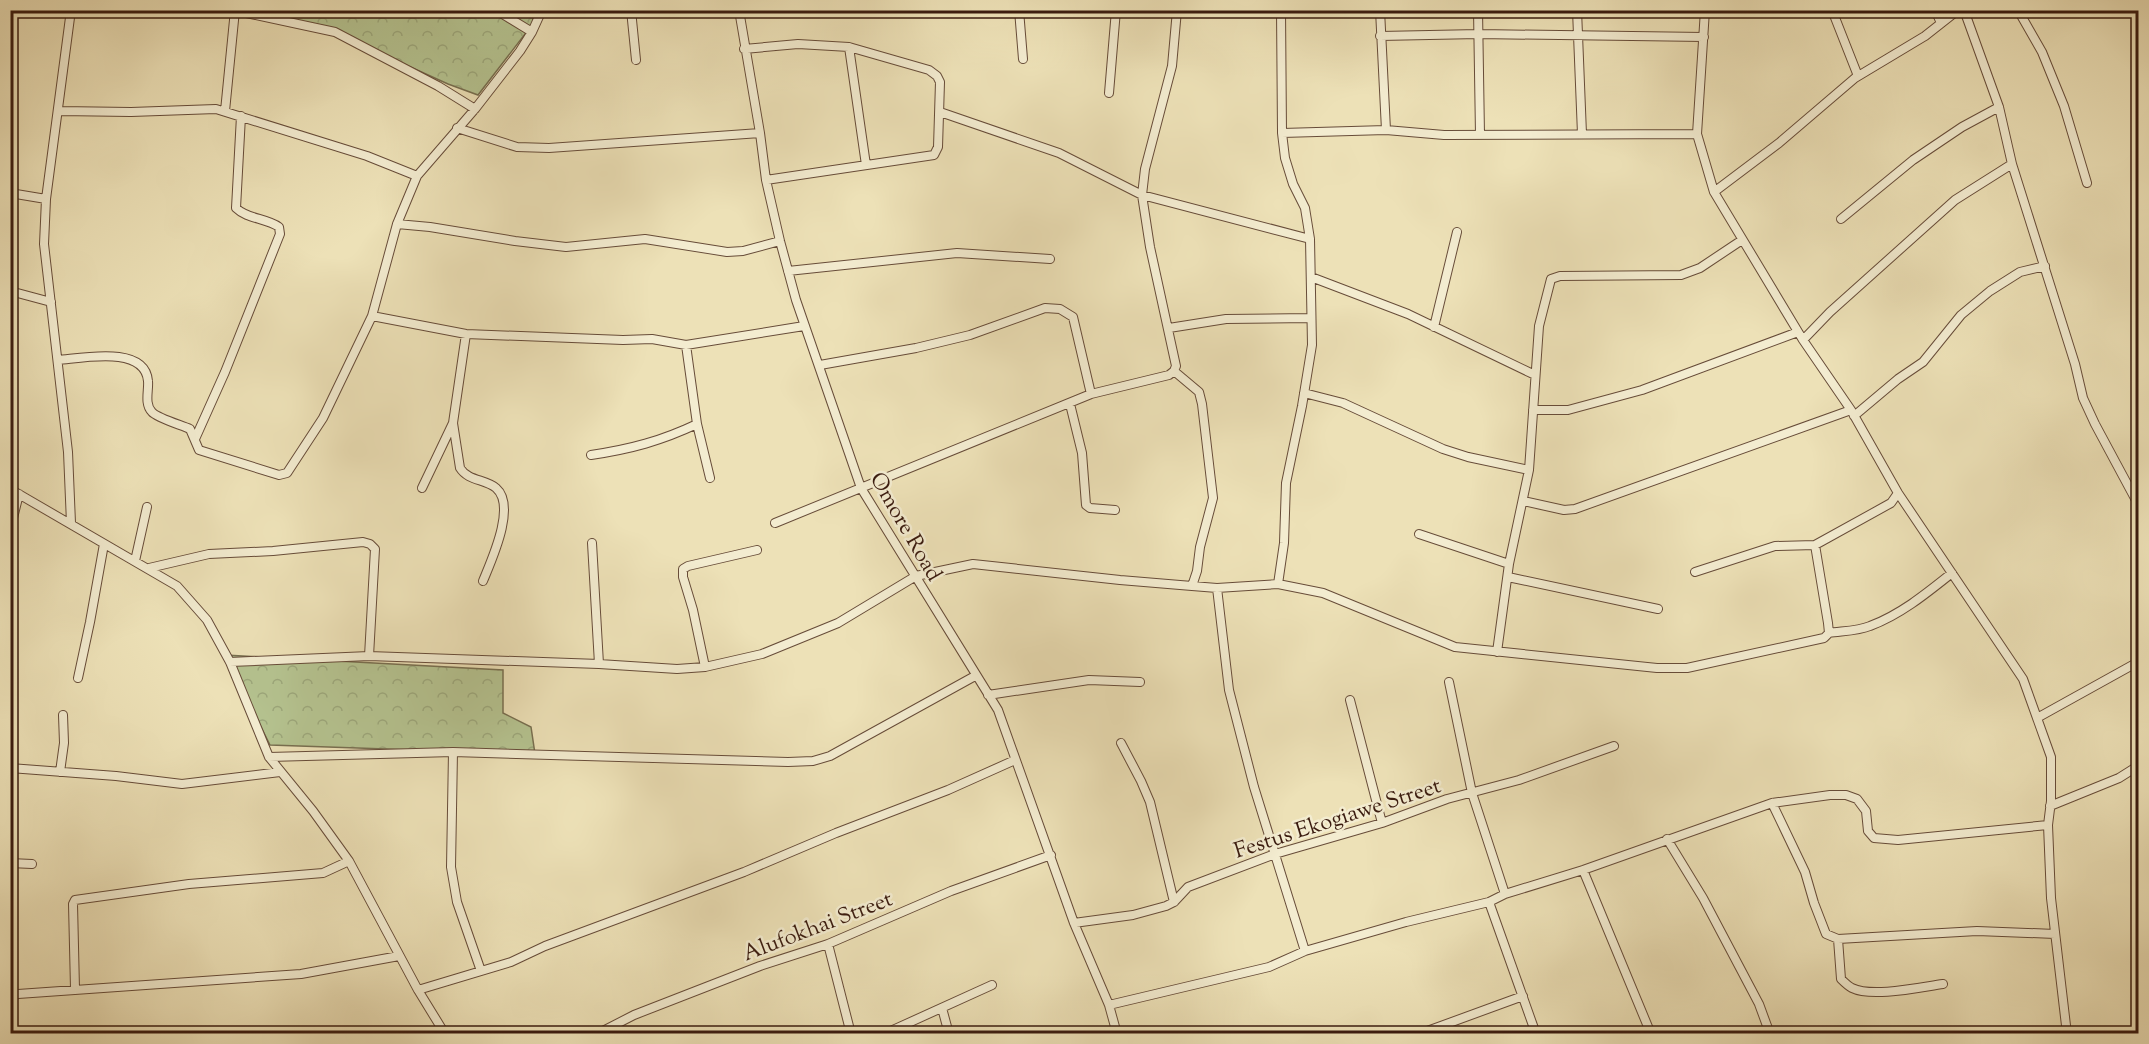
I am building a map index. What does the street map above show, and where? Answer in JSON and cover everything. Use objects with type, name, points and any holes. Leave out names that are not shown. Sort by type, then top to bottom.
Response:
[{"type":"street","points":[[71,10],[46,199],[44,244],[68,452],[71,523]]},
{"type":"street","points":[[496,10],[532,32]]},
{"type":"street","points":[[58,360],[125,356],[136,361],[145,368],[148,379],[148,405],[152,413],[190,429],[196,446],[200,450],[279,476],[286,473],[323,418],[372,316],[398,224],[417,176],[475,109],[520,51],[542,10]]},
{"type":"street","points":[[631,10],[636,60]]},
{"type":"street","name":"Omore Road","points":[[739,10],[766,180],[780,241],[804,326],[820,365],[836,419],[861,488],[998,710],[1074,923],[1109,1005],[1117,1034]]},
{"type":"street","points":[[1019,10],[1023,59]]},
{"type":"street","points":[[1109,93],[1116,10]]},
{"type":"street","points":[[775,523],[1091,394],[1154,380],[1174,371],[1176,366],[1150,247],[1142,195],[1145,169],[1172,66],[1177,10]]},
{"type":"street","points":[[1278,584],[1284,543],[1286,483],[1311,345],[1310,239],[1305,208],[1290,176],[1285,158],[1282,133],[1281,10]]},
{"type":"street","points":[[1380,10],[1386,130]]},
{"type":"street","points":[[1478,10],[1480,135]]},
{"type":"street","points":[[1577,10],[1582,134]]},
{"type":"street","points":[[1706,10],[1697,134],[1714,192],[1801,336],[1852,413],[1898,493],[2023,679],[2051,757],[2048,825],[2051,898],[2067,1034]]},
{"type":"street","points":[[1832,10],[1858,76]]},
{"type":"street","points":[[1935,10],[1941,23]]},
{"type":"street","points":[[1714,192],[1779,143],[1858,76],[1925,36],[1958,10]]},
{"type":"street","points":[[1964,10],[1999,107],[2012,164],[2083,398],[2139,504]]},
{"type":"street","points":[[2018,10],[2042,52],[2060,95],[2087,183]]},
{"type":"street","points":[[225,111],[236,11],[335,32],[438,86],[475,109]]},
{"type":"street","points":[[1380,36],[1479,34],[1704,37]]},
{"type":"street","points":[[744,49],[798,44],[849,47],[929,70],[937,76],[940,82],[938,147],[934,155],[766,180]]},
{"type":"street","points":[[849,47],[866,165]]},
{"type":"street","points":[[1841,219],[1913,160],[1962,127],[1999,107]]},
{"type":"street","points":[[59,111],[131,112],[216,109],[367,156],[417,176]]},
{"type":"street","points":[[940,112],[1059,153],[1142,195],[1310,239]]},
{"type":"street","points":[[195,439],[225,372],[280,234],[279,227],[274,223],[241,213],[236,208],[241,116]]},
{"type":"street","points":[[458,128],[517,147],[549,148],[760,133]]},
{"type":"street","points":[[1282,133],[1386,130],[1444,135],[1697,134]]},
{"type":"street","points":[[1533,410],[1568,410],[1642,390],[1801,336],[1955,200],[2012,164]]},
{"type":"street","points":[[10,193],[46,199]]},
{"type":"street","points":[[398,224],[566,247],[645,239],[727,252],[743,251],[780,241]]},
{"type":"street","points":[[1434,327],[1457,232]]},
{"type":"street","points":[[1497,652],[1509,564],[1529,470],[1539,326],[1551,279],[1560,276],[1681,274],[1700,268],[1742,240]]},
{"type":"street","points":[[788,271],[957,253],[1050,259]]},
{"type":"street","points":[[1523,501],[1564,510],[1575,509],[1852,413],[1923,362],[1961,315],[1990,291],[2020,272],[2044,266]]},
{"type":"street","points":[[1311,277],[1408,314],[1535,375]]},
{"type":"street","points":[[10,291],[51,302]]},
{"type":"street","points":[[820,365],[916,348],[970,335],[1045,308],[1060,309],[1073,317],[1091,394]]},
{"type":"street","points":[[372,316],[466,334],[652,339],[686,345],[804,326]]},
{"type":"street","points":[[1169,328],[1226,319],[1310,318]]},
{"type":"street","points":[[466,334],[453,423],[460,468],[464,474],[496,489],[502,498],[504,513],[500,534],[483,581]]},
{"type":"street","points":[[686,345],[697,424],[710,478]]},
{"type":"street","points":[[1174,371],[1199,392],[1214,498],[1192,586]]},
{"type":"street","points":[[1304,393],[1343,403],[1443,449],[1468,457],[1529,470]]},
{"type":"street","points":[[1070,404],[1082,453],[1086,505],[1090,508],[1115,510]]},
{"type":"street","points":[[422,488],[453,423]]},
{"type":"street","points":[[591,455],[633,449],[679,433],[697,424]]},
{"type":"street","points":[[10,489],[177,586],[207,620],[230,662],[269,757],[313,811],[349,861],[399,956],[445,1034]]},
{"type":"street","points":[[1695,572],[1774,546],[1815,545],[1891,503],[1898,493]]},
{"type":"street","points":[[10,530],[19,494]]},
{"type":"street","points":[[135,561],[147,507]]},
{"type":"street","points":[[1419,534],[1509,564]]},
{"type":"street","points":[[149,568],[209,554],[273,551],[363,542],[370,544],[375,549],[369,656]]},
{"type":"street","points":[[592,543],[599,664]]},
{"type":"street","points":[[78,678],[104,544]]},
{"type":"street","points":[[1815,545],[1829,633]]},
{"type":"street","points":[[705,668],[683,569],[757,550]]},
{"type":"street","points":[[230,662],[369,656],[677,669],[705,668],[762,654],[838,623],[915,576],[973,564],[1217,588],[1278,584],[1323,593],[1455,646],[1657,668],[1687,668],[1824,638],[1829,633],[1868,627],[1913,603],[1952,573]]},
{"type":"street","points":[[1508,577],[1658,609]]},
{"type":"street","points":[[1217,588],[1229,690],[1254,787],[1305,951]]},
{"type":"street","points":[[2037,718],[2139,662]]},
{"type":"street","points":[[269,757],[453,752],[813,761],[830,756],[975,676]]},
{"type":"street","points":[[988,695],[1089,680],[1140,682]]},
{"type":"street","points":[[1449,682],[1472,793],[1505,894]]},
{"type":"street","points":[[1350,700],[1382,823]]},
{"type":"street","points":[[60,772],[64,743],[63,715]]},
{"type":"street","points":[[1121,743],[1150,802],[1174,902]]},
{"type":"street","name":"Festus Ekogiawe Street","points":[[1074,923],[1132,915],[1174,902],[1188,887],[1275,854],[1382,823],[1447,799],[1519,780],[1614,746]]},
{"type":"street","points":[[453,752],[451,867],[453,886],[482,971]]},
{"type":"street","points":[[418,990],[511,962],[545,946],[744,872],[836,833],[948,790],[1015,760]]},
{"type":"street","points":[[2050,806],[2119,778],[2139,766]]},
{"type":"street","points":[[10,768],[116,776],[182,784],[280,772]]},
{"type":"street","points":[[1109,1005],[1269,968],[1305,951],[1406,922],[1489,902],[1505,894],[1583,870],[1772,803],[1846,795],[1857,799],[1866,811],[1868,831],[1874,838],[1898,840],[2048,825]]},
{"type":"street","points":[[1772,803],[1805,872],[1826,934],[1838,939],[1977,931],[2055,934]]},
{"type":"street","points":[[1667,839],[1703,898],[1759,1004],[1770,1034]]},
{"type":"street","name":"Alufokhai Street","points":[[597,1034],[634,1015],[760,966],[828,944],[951,891],[1051,855]]},
{"type":"street","points":[[75,989],[73,904],[75,900],[189,884],[323,873],[349,861]]},
{"type":"street","points":[[10,863],[32,864]]},
{"type":"street","points":[[1583,870],[1651,1034]]},
{"type":"street","points":[[1489,902],[1536,1034]]},
{"type":"street","points":[[1838,939],[1841,979],[1851,987],[1861,991],[1897,991],[1943,984]]},
{"type":"street","points":[[828,944],[851,1034]]},
{"type":"street","points":[[10,997],[18,994],[75,989],[302,974],[399,956]]},
{"type":"street","points":[[884,1034],[992,985]]},
{"type":"street","points":[[1419,1034],[1523,996]]},
{"type":"street","points":[[942,1008],[950,1034]]},
{"type":"green space","points":[[234,11],[535,11],[532,25],[478,95],[448,84],[335,33]]},
{"type":"green space","points":[[225,655],[503,670],[503,713],[531,727],[535,754],[270,745]]}]
